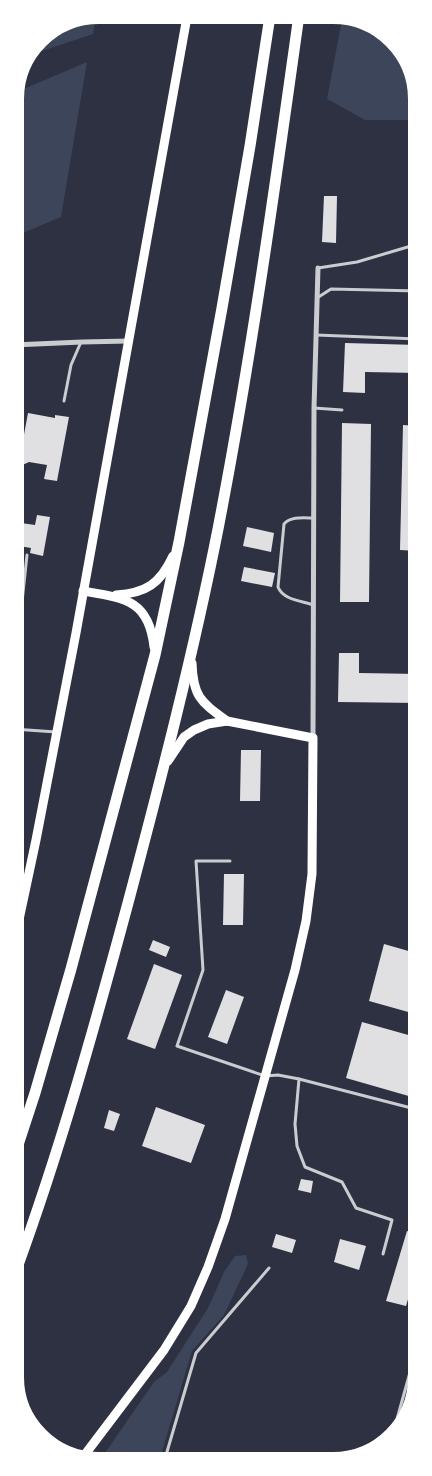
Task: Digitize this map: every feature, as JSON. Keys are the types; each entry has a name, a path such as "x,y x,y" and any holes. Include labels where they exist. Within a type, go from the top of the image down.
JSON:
{"highway":[{"path":"21,1136 71,969 155,655 179,542 249,156 269,21"},
{"path":"21,1255 72,1104 100,1007 164,767 191,653 217,532 236,428 299,21"}],"main road":[{"path":"21,910 57,732 186,21"},
{"path":"111,596 140,592 154,583 166,570 179,542"},
{"path":"83,591 111,596 128,602 146,615 150,624 155,655"},
{"path":"86,1453 164,1350 191,1306 208,1267 225,1219 295,970 306,922 312,874 312,738 227,720 210,709 195,690 192,679 191,653"},
{"path":"164,767 184,737 208,724 227,720"}],"street":[{"path":"312,738 314,408 318,268"},
{"path":"21,345 129,341"}],"lane":[{"path":"318,268 357,262 411,246"},
{"path":"317,298 331,288 411,291"},
{"path":"316,335 411,339"},
{"path":"64,401 71,365 82,342"},
{"path":"314,408 342,410"},
{"path":"314,518 292,518 284,524 278,587 280,592 288,598 314,605"},
{"path":"21,612 27,555"},
{"path":"21,730 57,732"},
{"path":"230,861 196,861 203,970 177,1046 265,1076 278,1075 299,1079 411,1108"},
{"path":"299,1079 295,1124 297,1146 305,1167 342,1182 356,1208 392,1220 383,1254"},
{"path":"166,1455 196,1353 269,1268"},
{"path":"397,1421 411,1369"}],"shaded area":[{"path":"95,21 93,34 36,53 60,32 74,25"},
{"path":"341,22 348,23 363,27 372,32 395,52 407,74 411,99 411,120 365,120 327,99"},
{"path":"87,62 61,217 21,234 21,94 22,90"},
{"path":"246,1255 248,1264 224,1315 192,1351 161,1455 106,1455 105,1453 154,1382 167,1372 208,1308 224,1272 235,1256"}],"building":[{"path":"324,196 337,196 336,243 322,242"},
{"path":"345,343 411,345 411,373 365,372 365,393 343,392"},
{"path":"28,413 55,418 55,415 69,417 57,481 44,479 47,465 29,462 21,466 21,451"},
{"path":"342,423 371,424 369,602 340,602"},
{"path":"403,425 411,426 411,551 400,550"},
{"path":"37,515 50,517 43,556 30,553 31,548 21,546 21,523 35,525"},
{"path":"247,527 274,533 271,552 243,546"},
{"path":"244,567 275,573 272,587 241,581"},
{"path":"339,653 359,653 359,673 411,674 411,703 338,702"},
{"path":"241,750 261,750 260,801 240,801"},
{"path":"224,874 244,874 243,925 223,925"},
{"path":"153,940 170,947 166,957 149,950"},
{"path":"384,944 411,952 411,1013 369,1001"},
{"path":"154,964 182,975 155,1049 127,1039"},
{"path":"226,990 244,997 227,1044 208,1037"},
{"path":"362,1022 411,1036 411,1097 346,1078"},
{"path":"156,1107 205,1125 191,1163 142,1146"},
{"path":"109,1110 120,1114 114,1131 104,1128"},
{"path":"301,1179 313,1181 311,1193 298,1190"},
{"path":"407,1231 411,1232 411,1289 406,1306 386,1301"},
{"path":"276,1234 296,1240 292,1253 272,1247"},
{"path":"340,1239 366,1246 359,1270 334,1262"}]}
